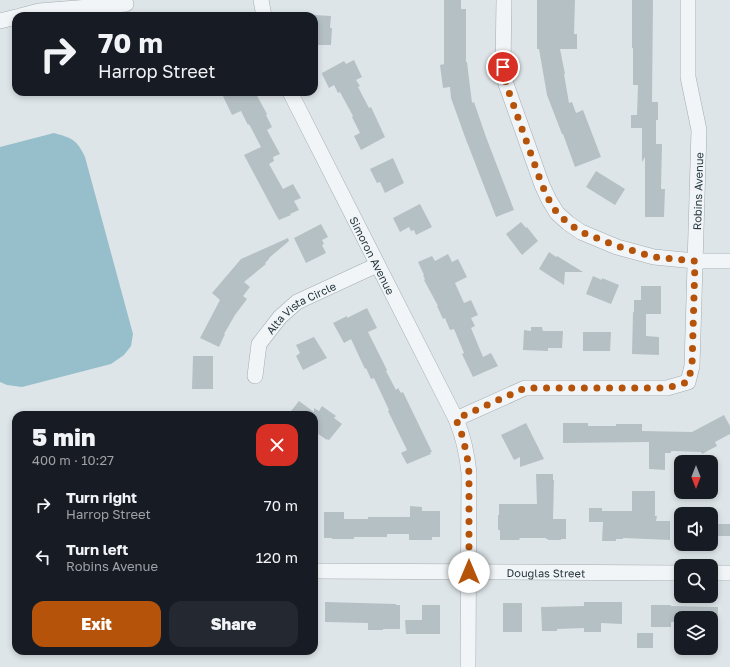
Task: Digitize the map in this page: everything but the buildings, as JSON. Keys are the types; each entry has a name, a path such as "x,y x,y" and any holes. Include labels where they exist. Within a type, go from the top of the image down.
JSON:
{"street":[{"path":"261,0 263,12"},
{"path":"504,0 503,67 506,84 542,185 557,213 581,232 617,246 654,257 695,261 730,261"},
{"name":"Robins Avenue","path":"456,419 525,388 667,388 688,382 692,366 699,130 688,77 688,0"},
{"path":"35,12 126,4"},
{"path":"0,21 12,18"},
{"name":"Simoron Avenue","path":"292,96 456,419 462,435 467,455 468,467 468,667"},
{"name":"Alta Vista Circle","path":"255,376 259,344 280,317 297,302 377,265"},
{"name":"Douglas Street","path":"318,571 674,572"},
{"path":"718,573 730,573"}],"water":[{"path":"54,133 73,140 85,157 133,334 131,346 124,355 111,364 22,387 7,385 0,382 0,147"}],"route":[{"path":"469,572 469,473 467,455 456,419 525,388 667,388 688,382 692,366 695,261 654,257 617,246 581,232 557,213 542,185 506,84 503,67"}]}
